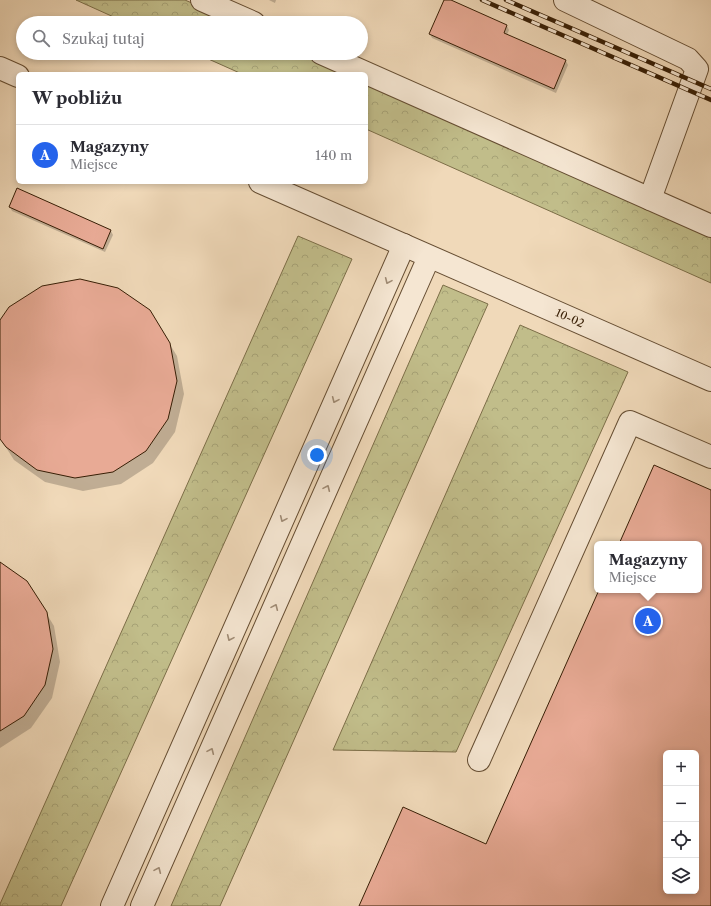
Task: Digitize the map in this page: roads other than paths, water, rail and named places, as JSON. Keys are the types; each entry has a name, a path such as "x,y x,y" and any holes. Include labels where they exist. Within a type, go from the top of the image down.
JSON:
{"lane":[{"path":"202,0 238,16"},
{"path":"565,0 688,59 697,69 650,199"},
{"path":"337,60 364,72"},
{"path":"0,68 16,75"},
{"path":"368,74 711,226"},
{"name":"10-02","path":"265,184 711,380"},
{"path":"112,906 404,245"},
{"path":"142,906 430,256"},
{"path":"479,760 630,422 711,457"}],"railway":[{"path":"482,0 711,100"},
{"path":"506,0 711,89"}],"place":[{"name":"Magazyny","path":"648,621"}]}
